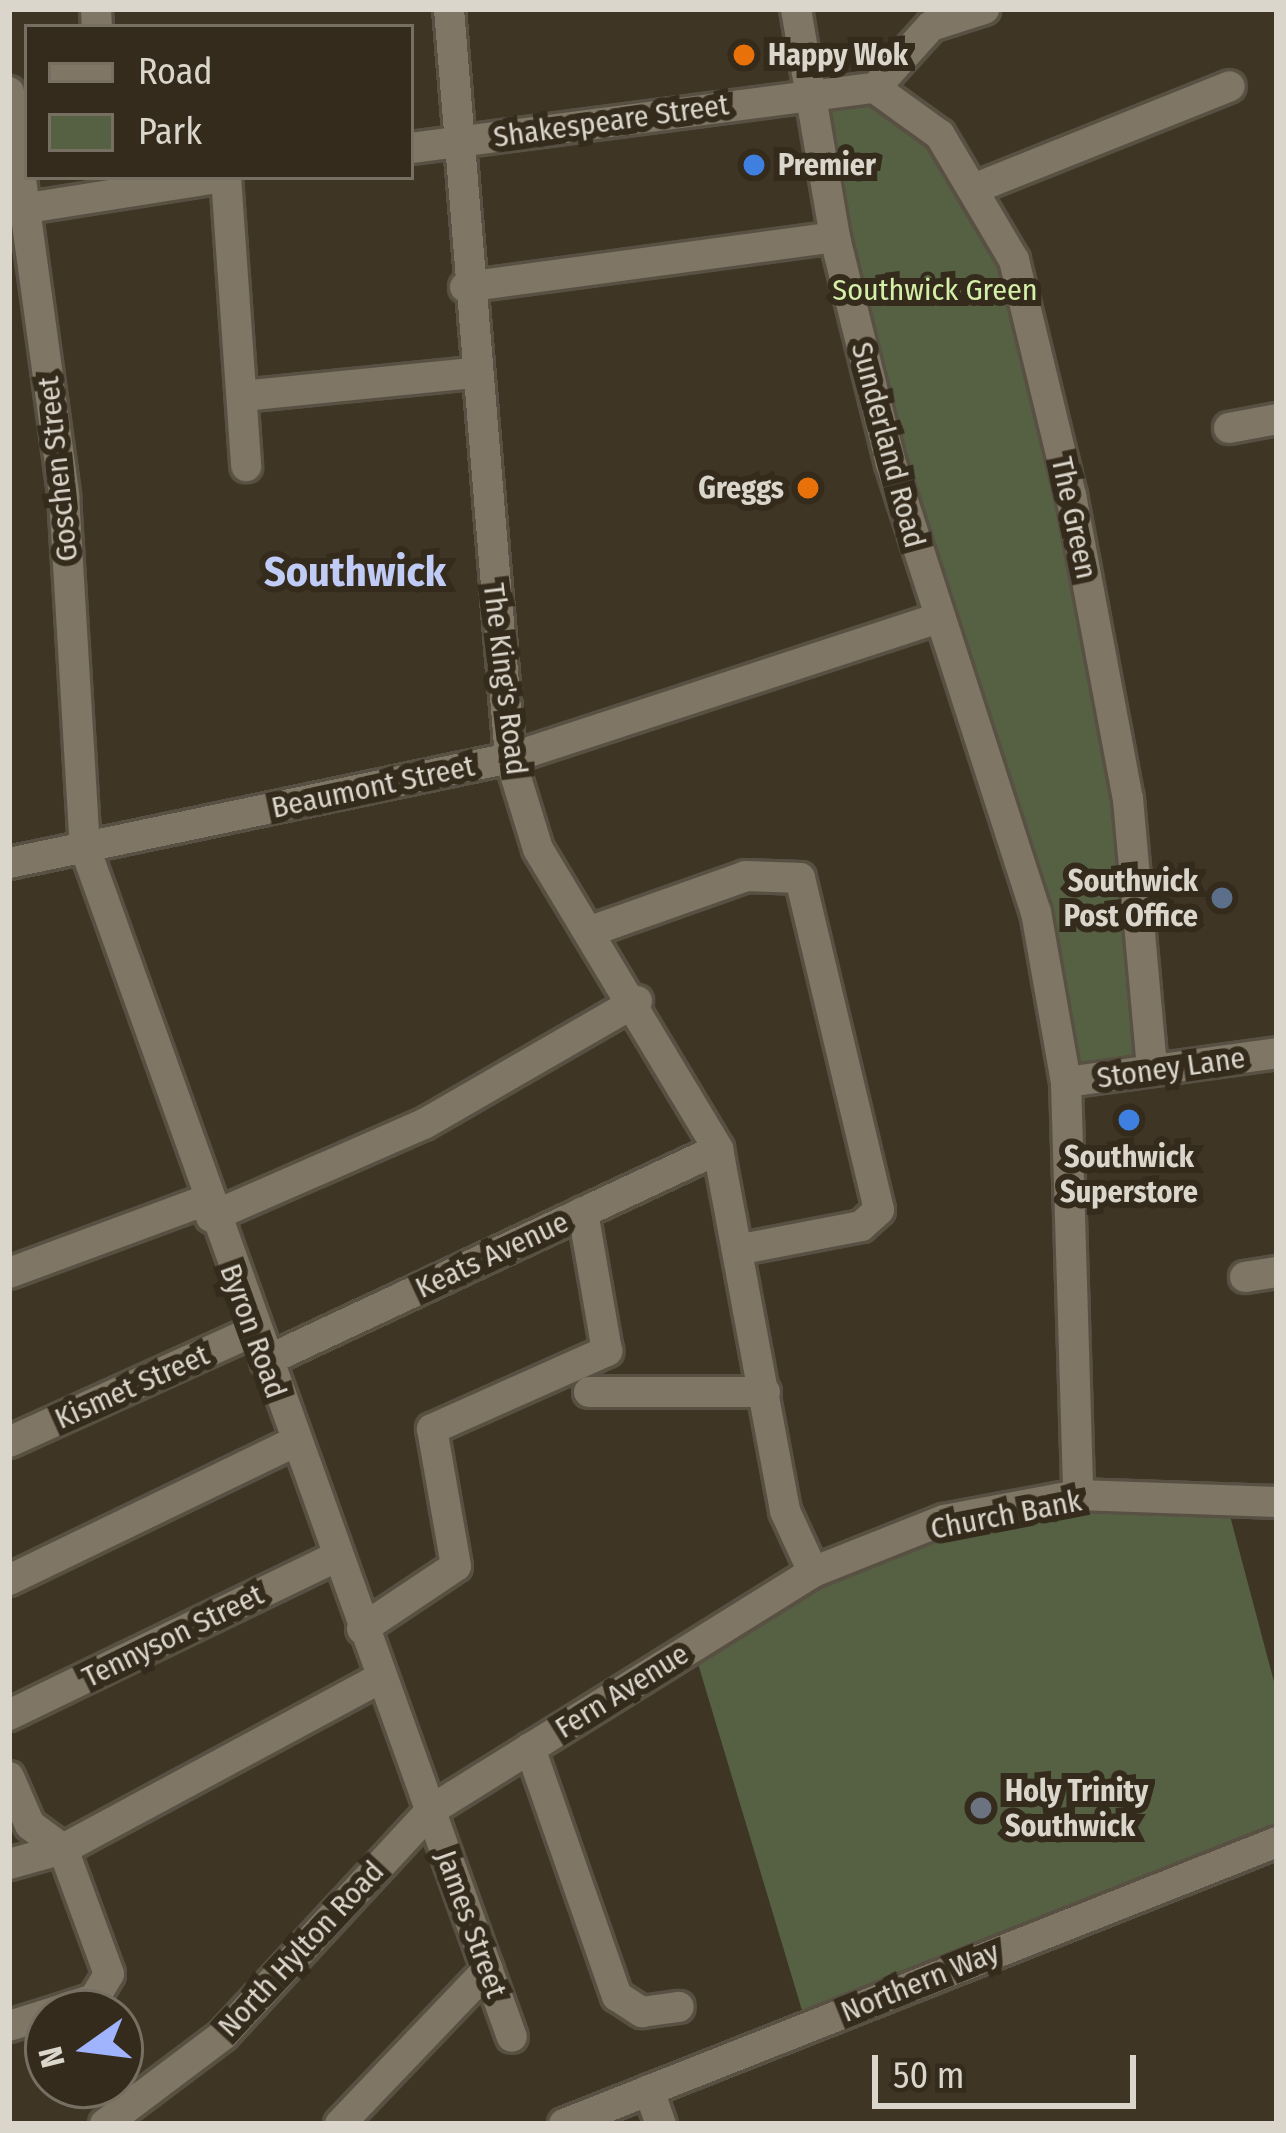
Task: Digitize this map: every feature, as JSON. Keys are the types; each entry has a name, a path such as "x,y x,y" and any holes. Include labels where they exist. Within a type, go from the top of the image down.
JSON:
{"street":[{"name":"The King's Road","path":"449,9 472,373 510,758 538,849 637,1000 718,1149 742,1249 785,1511 813,1572"},
{"name":"Sunderland Road","path":"796,9 835,237 935,619 1036,912 1066,1082"},
{"path":"811,99 875,88 932,26 966,12"},
{"path":"978,187 1230,86"},
{"name":"The Green","path":"875,88 940,135 978,187 1014,260 1071,495 1128,800 1152,1068"},
{"name":"Goschen Street","path":"9,92 18,209 64,496 85,848"},
{"name":"Shakespeare Street","path":"414,148 811,99"},
{"path":"18,209 123,185 187,180"},
{"path":"225,180 245,466"},
{"path":"465,287 835,237"},
{"path":"242,396 472,373"},
{"path":"1229,428 1277,419"},
{"name":"Beaumont Street","path":"9,863 510,758 935,619"},
{"name":"Byron Road","path":"85,848 208,1209 431,1810"},
{"path":"591,931 746,876 800,878 879,1210 861,1226 742,1249"},
{"path":"9,1273 208,1209 424,1124 637,1000"},
{"name":"Stoney Lane","path":"1066,1082 1277,1054"},
{"path":"1066,1082 1078,1496"},
{"name":"Keats Avenue","path":"260,1346 584,1212 718,1149"},
{"path":"362,1629 456,1566 432,1429 607,1351 584,1212"},
{"path":"1245,1276 1277,1272"},
{"name":"Kismet Street","path":"9,1442 260,1346"},
{"path":"589,1392 765,1392"},
{"path":"9,1580 294,1442"},
{"name":"Church Bank","path":"813,1572 944,1520 1078,1496 1277,1502"},
{"name":"Tennyson Street","path":"9,1715 336,1557"},
{"name":"Fern Avenue","path":"431,1810 813,1572"},
{"path":"9,1864 63,1849 380,1678"},
{"path":"530,1748 617,1996 642,2012 679,2007"},
{"path":"9,1778 29,1825 63,1849 109,1974 100,1989"},
{"name":"James Street","path":"431,1810 512,2037"},
{"name":"North Hylton Road","path":"105,2124 223,2035 431,1810"},
{"name":"Northern Way","path":"564,2124 1277,1842"},
{"path":"340,2124 488,1969"},
{"path":"649,2090 661,2124"}],"green space":[{"name":"Southwick Green","path":"875,88 978,187 1071,495 1152,1068 1066,1082 1036,912 935,619 810,95"},
{"name":"Holy Trinity Southwick","path":"1078,1495 1225,1497 1277,1693 1277,1842 807,2027 693,1647 813,1572"}],"place":[{"name":"Happy Wok","path":"744,55"},
{"name":"Premier","path":"754,165"},
{"name":"Greggs","path":"808,488"},
{"name":"Southwick Post Office","path":"1222,898"},
{"name":"Southwick Superstore","path":"1129,1120"},
{"name":"Holy Trinity Southwick","path":"981,1808"}],"district":[{"name":"Southwick","path":"355,572"}]}
